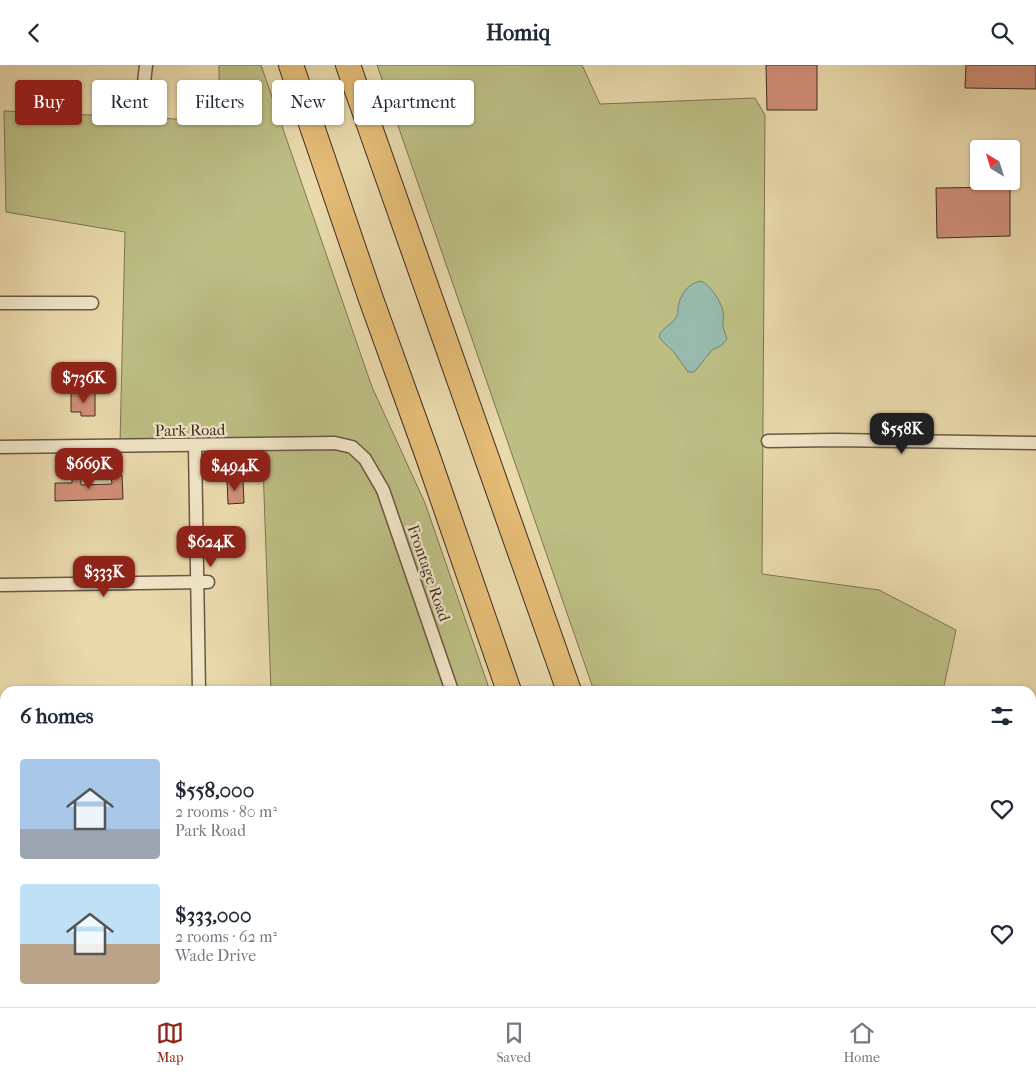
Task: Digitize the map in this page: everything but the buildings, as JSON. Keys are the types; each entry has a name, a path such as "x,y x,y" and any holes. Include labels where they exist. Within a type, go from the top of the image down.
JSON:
{"highway":[{"path":"291,65 506,686"},
{"path":"348,65 567,686"}],"street":[{"path":"144,80 146,65"},
{"path":"0,303 92,303"},
{"path":"768,441 1036,443"},
{"name":"Park Road","path":"0,447 336,443 352,447 371,467"},
{"path":"195,446 203,582 199,686"},
{"name":"Frontage Road","path":"371,467 383,490 450,686"},
{"path":"0,585 203,582"}],"green space":[{"path":"219,65 261,65 272,97 272,125 282,125 372,387 425,503 488,686 271,686 262,438 120,443 125,232 6,212 4,111 15,112 15,125 82,125 82,115 92,115 92,125 167,125 167,119 177,119 177,125 262,125 262,80 219,80"},
{"path":"377,65 582,65 600,104 755,98 765,115 762,574 879,590 956,630 944,686 592,686 398,125 474,125 474,80 382,80"}],"shaded area":[{"path":"701,281 712,290 720,302 723,313 723,327 727,339 722,345 712,350 696,370 688,372 673,351 659,337 662,331 676,318 679,303 685,290 692,284"}]}
